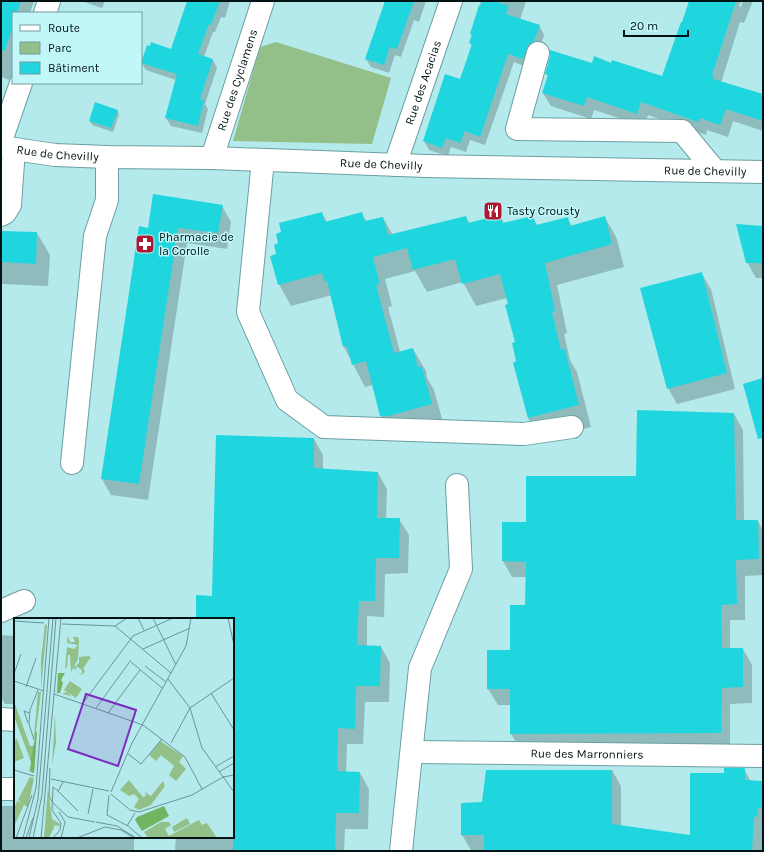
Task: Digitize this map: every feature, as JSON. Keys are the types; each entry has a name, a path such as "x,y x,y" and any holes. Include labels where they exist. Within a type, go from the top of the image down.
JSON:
{"street":[{"path":"45,12 49,1"},
{"name":"Rue des Cyclamens","path":"212,158 263,1"},
{"name":"Rue des Acacias","path":"395,165 450,1"},
{"path":"538,53 517,129 682,131 715,171"},
{"path":"1,215 5,213 10,205 5,145 21,84"},
{"name":"Rue de Chevilly","path":"5,145 55,155 107,158 212,158 395,165 763,172"},
{"path":"72,463 95,236 107,200 107,158"},
{"path":"262,160 248,312 288,400 324,426 524,434 572,427"},
{"path":"402,851 420,668 460,569 457,485"},
{"path":"1,611 24,601"},
{"path":"1,622 14,622"},
{"path":"1,720 14,720"},
{"name":"Rue des Marronniers","path":"412,752 763,756"},
{"path":"1,789 14,789"}],"green space":[{"path":"276,42 391,78 372,144 233,141 260,47"}],"building":[{"path":"1,1 21,1 17,12 12,12 12,28 5,51 1,50"},
{"path":"187,1 220,1 211,25 209,24 198,54 213,59 200,99 204,100 198,126 165,118 177,74 142,63 147,45 150,46 151,42 171,49"},
{"path":"385,1 414,1 397,49 390,47 384,65 365,59"},
{"path":"482,1 494,1 509,6 506,14 540,25 534,41 529,44 523,59 508,54 480,137 465,131 460,143 446,138 442,148 423,141 445,74 460,79 472,44 469,43 472,35 470,34 479,5 480,6"},
{"path":"689,1 736,1 712,76 714,77 713,79 763,94 763,121 726,109 720,125 700,118 698,122 641,102 637,114 587,97 584,106 542,93 548,75 545,74 550,56 550,50 592,63 594,56 611,63 612,60 662,76"},
{"path":"95,102 118,110 111,128 89,121"},
{"path":"153,194 223,205 218,233 178,228 139,484 101,479 139,226 148,228"},
{"path":"322,212 325,222 362,212 365,221 383,217 388,235 466,216 468,223 500,215 503,223 533,216 536,225 568,217 570,226 605,216 612,244 545,263 555,311 552,312 561,350 565,349 579,405 528,418 513,363 516,361 512,343 515,342 505,305 508,304 500,274 462,284 455,259 413,270 407,248 373,257 380,284 376,285 394,353 413,348 418,367 422,367 432,404 388,416 380,416 366,361 352,365 347,346 343,347 327,281 325,282 322,273 278,285 270,256 276,254 274,245 278,243 276,234 281,232 279,223"},
{"path":"736,224 763,226 763,263 746,263"},
{"path":"1,231 37,232 36,264 1,262"},
{"path":"702,272 727,373 667,389 640,288"},
{"path":"763,378 763,438 758,439 743,384"},
{"path":"637,410 734,413 736,520 758,520 759,559 736,560 737,604 721,605 722,648 743,648 743,687 722,688 721,733 510,734 510,689 487,689 487,650 510,650 510,605 525,605 526,562 502,561 502,522 526,522 526,476 636,476"},
{"path":"216,435 314,438 314,468 378,472 377,518 400,518 399,558 376,558 375,601 359,601 357,645 381,646 380,686 356,686 355,729 338,728 337,771 360,772 359,813 336,813 335,851 233,851 234,618 196,618 196,595 212,596"},
{"path":"724,768 745,768 745,780 763,781 763,807 758,808 757,817 754,817 752,851 484,851 484,835 461,835 461,803 482,802 486,770 612,770 612,824 690,835 690,773 724,773"}],"place":[{"name":"Tasty Crousty","path":"493,211"},
{"name":"Pharmacie de la Corolle","path":"145,244"}]}
